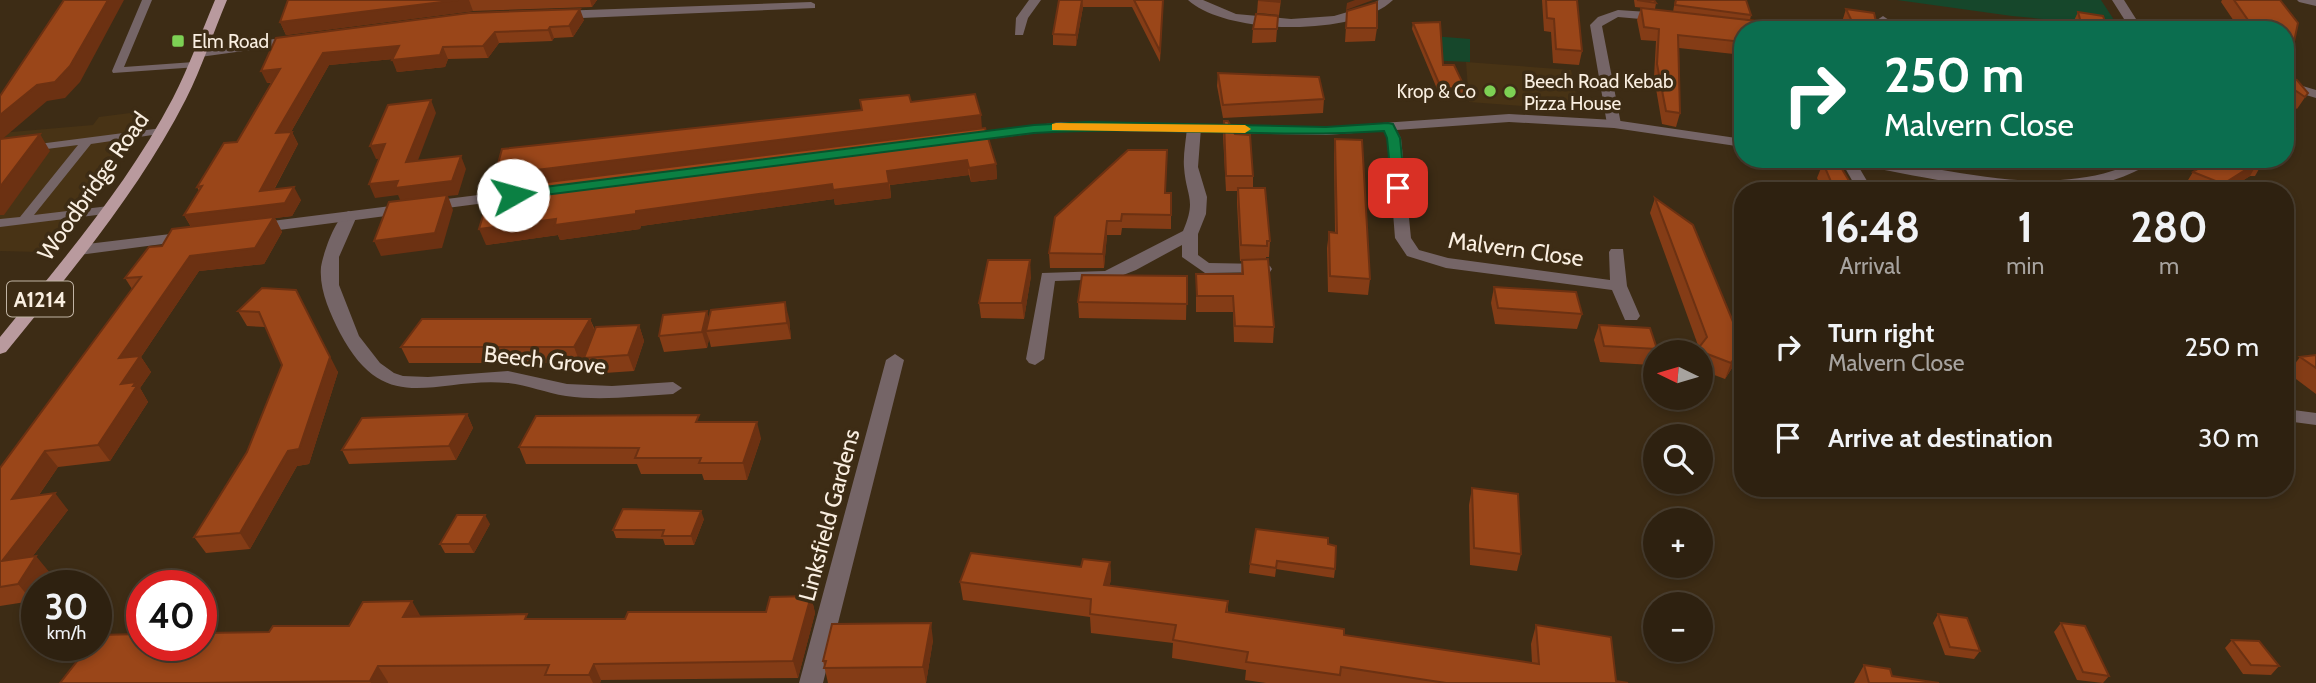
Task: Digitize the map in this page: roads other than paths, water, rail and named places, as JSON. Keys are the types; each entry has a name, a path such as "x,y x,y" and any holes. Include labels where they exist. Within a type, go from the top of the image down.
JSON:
{"main road":[{"name":"Woodbridge Road","path":"0,348 109,210 162,131 197,59 221,0"}],"street":[{"path":"1019,33 1022,18 1035,0"},
{"path":"1194,0 1222,13 1241,18 1303,21 1352,16 1371,10 1387,0"},
{"path":"2118,0 2132,21"},
{"path":"2303,0 2316,2"},
{"path":"541,15 811,6"},
{"path":"1614,124 1596,25 1601,18 1614,14 1671,18"},
{"path":"197,59 309,38"},
{"path":"2294,87 2316,94"},
{"path":"952,139 1062,127 1326,131 1509,118 1614,124 1734,142"},
{"name":"Malvern Close","path":"1388,127 1394,138 1403,238 1413,253 1446,263 1619,286"},
{"path":"1194,128 1191,167 1199,197 1198,214 1190,234 1190,257 1205,268 1266,269"},
{"path":"1904,168 2000,182"},
{"path":"2080,182 2135,168"},
{"path":"238,230 527,193"},
{"name":"Beech Grove","path":"349,216 339,236 329,270 334,306 361,354 399,382 503,377 575,391 673,388"},
{"path":"1035,359 1048,276 1107,276 1130,267 1190,234"},
{"path":"79,250 196,236"},
{"name":"Malvern Close","path":"1617,252 1619,286 1630,316"},
{"name":"Linksfield Gardens","path":"811,683 895,360"},
{"path":"2294,416 2316,419"}],"lane":[{"path":"147,0 117,71 197,59"},
{"path":"0,152 162,131"},
{"path":"24,220 87,141"},
{"path":"0,223 109,210"}],"place":[{"name":"Elm Road","path":"178,41"},
{"name":"Krop & Co","path":"1490,91"},
{"name":"Beech Road Kebab Pizza House","path":"1510,92"}]}
